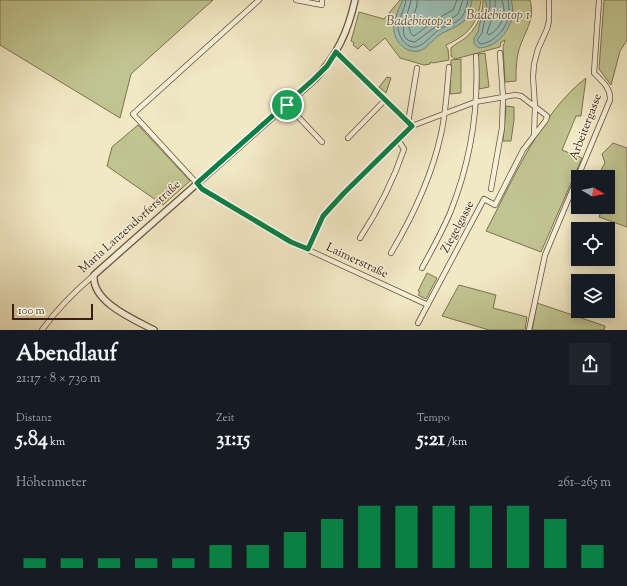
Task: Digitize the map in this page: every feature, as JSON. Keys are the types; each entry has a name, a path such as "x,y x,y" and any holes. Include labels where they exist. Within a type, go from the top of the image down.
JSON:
{"street":[{"name":"Laimerstraße","path":"259,0 133,114 202,189 291,242 428,305"},
{"path":"296,0 322,5 322,0"},
{"name":"Maria Lanzendorferstraße","path":"42,330 66,300 287,105 327,66 345,35 355,0"},
{"path":"534,135 534,64 549,21 549,0"},
{"name":"Arbeitergasse","path":"529,330 545,255 610,100 609,88 594,73 599,0"},
{"path":"336,52 410,124"},
{"path":"491,189 500,141 503,96 500,53"},
{"path":"422,268 450,214 471,146 475,102 476,56"},
{"path":"391,253 412,215 423,190 442,134 449,67"},
{"path":"308,249 323,216 344,193 398,140 410,124 418,68"},
{"path":"410,124 475,102 503,96 521,96 535,107"},
{"path":"348,138 385,100"},
{"path":"287,105 322,142"},
{"name":"Ziegelgasse","path":"418,323 484,199 494,205 524,150 546,120 547,116 535,107"},
{"path":"360,238 380,207 398,168 404,149 398,140"},
{"path":"94,275 94,285 106,302 120,312 154,330"}],"green space":[{"path":"0,0 213,0 131,74 120,118 0,45"},
{"path":"400,0 481,0 480,8 471,28 466,33 446,45 449,60 433,63 431,62 430,64 424,65 400,58 385,38 370,51 363,44 358,49 353,45 354,43 351,41 359,12 384,19"},
{"path":"483,0 530,0 532,12 531,18 518,53 516,81 505,82 503,47 505,40 501,42 500,47 455,59 451,56 451,48 464,39 478,22 482,11"},
{"path":"604,0 627,0 627,40 620,51 611,85 599,69"},
{"path":"485,53 489,87 479,89 478,54"},
{"path":"461,59 461,93 450,94 451,60"},
{"path":"387,77 391,78 386,93 379,87"},
{"path":"586,78 581,116 576,116 562,150 582,158 577,170 571,170 571,183 541,252 486,231 517,170 541,128 570,92"},
{"path":"506,106 514,107 511,141 503,141"},
{"path":"138,125 190,181 163,205 107,166 112,147"},
{"path":"613,143 627,148 627,227 599,217 600,214 615,214 615,170 601,170 605,163 602,154"},
{"path":"427,273 437,278 426,299 418,295 420,292 418,291"},
{"path":"459,285 496,295 493,308 527,317 525,330 489,330 442,316"},
{"path":"537,303 571,314 571,318 581,318 605,326 604,330 532,330"}],"water":[{"name":"Badebiotop 2","path":"403,0 472,0 469,13 465,20 459,25 438,36 424,48 419,51 414,51 404,48 395,36 394,26 396,16"},
{"name":"Badebiotop 1","path":"485,0 511,0 513,8 512,16 510,24 501,38 495,43 479,48 474,44 474,38 478,32 481,18 487,6"}],"route":[{"path":"336,52 412,126 344,193 323,216 308,249 291,242 202,189 197,183 287,105 327,66 336,52"}]}
